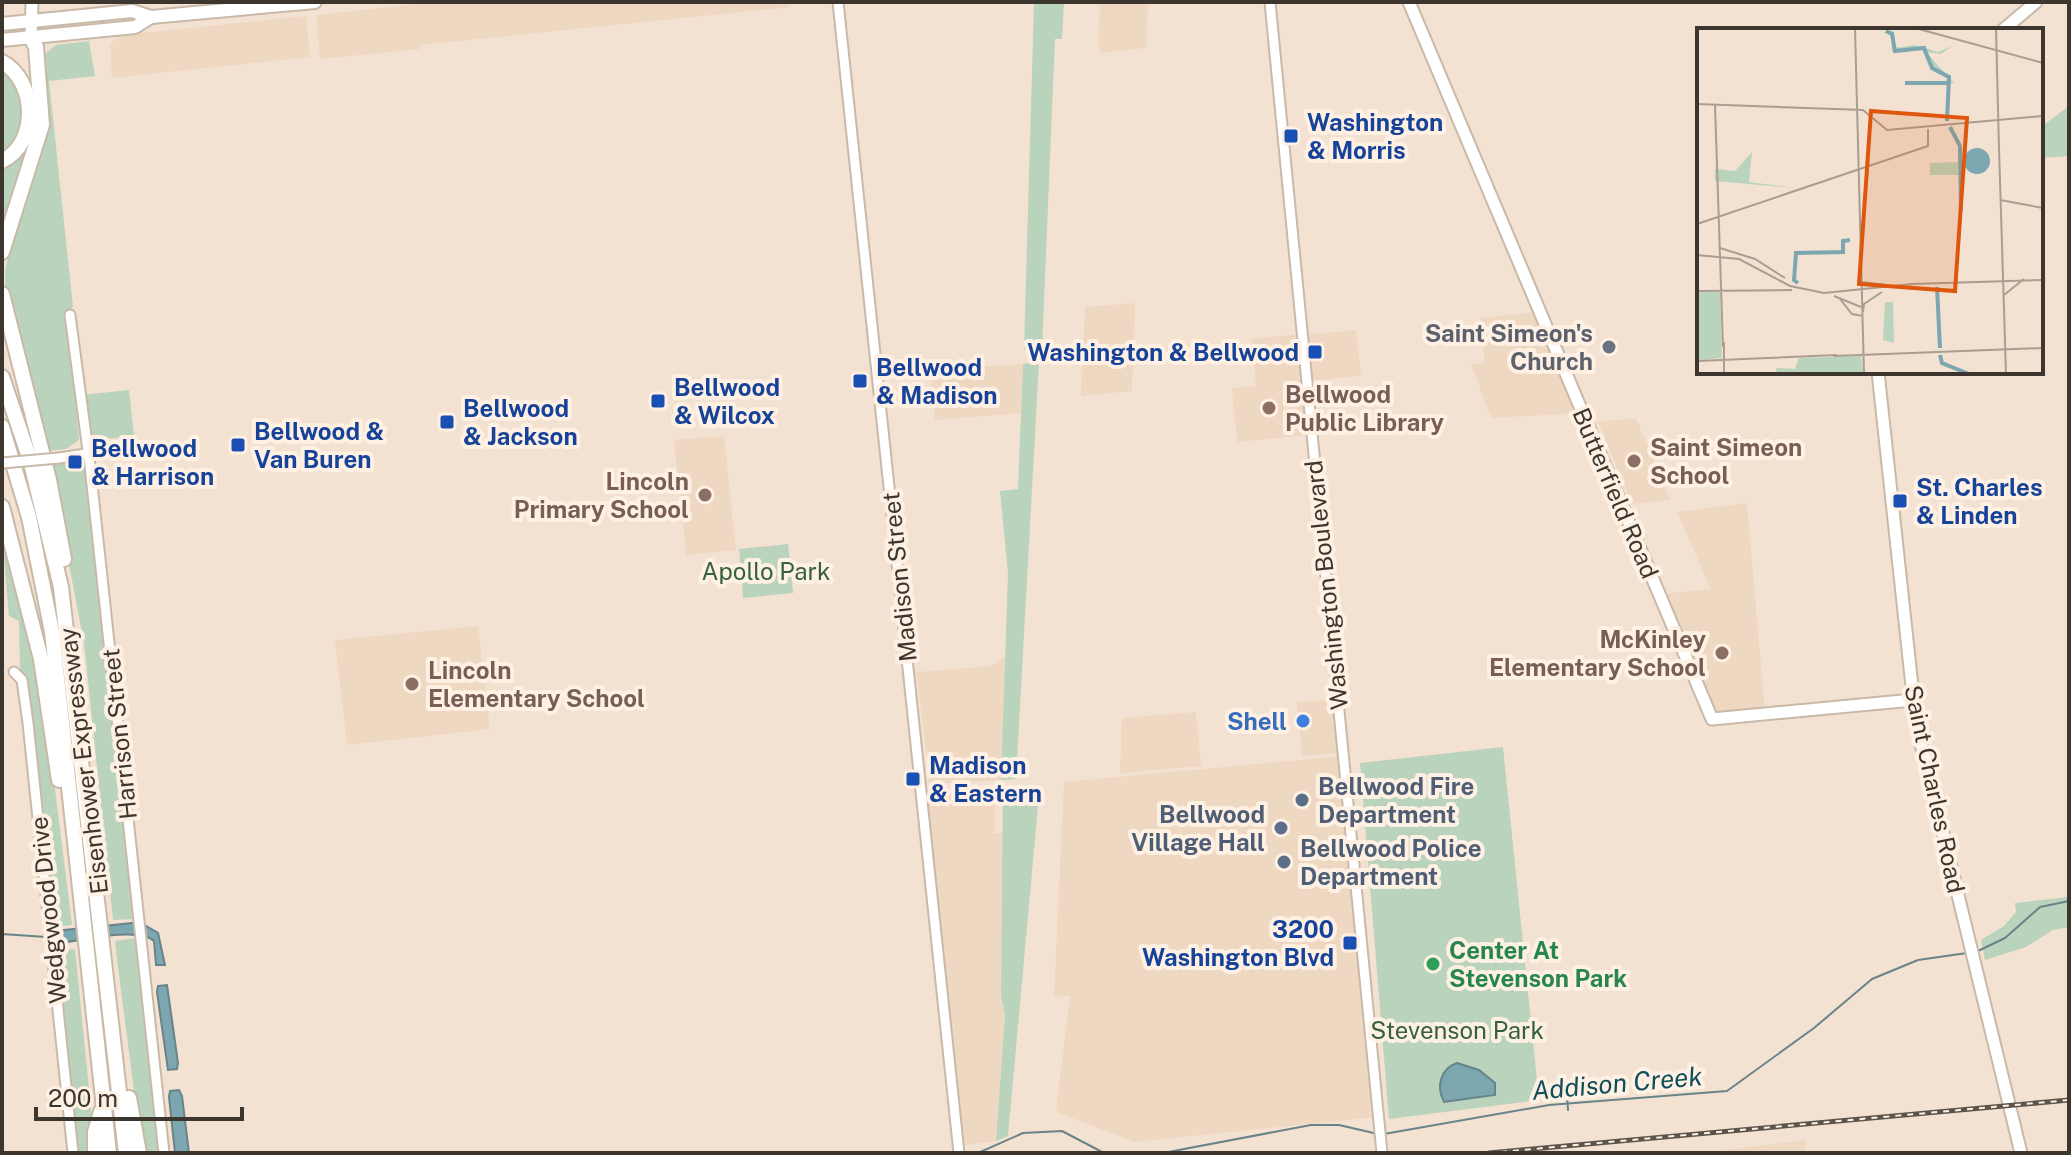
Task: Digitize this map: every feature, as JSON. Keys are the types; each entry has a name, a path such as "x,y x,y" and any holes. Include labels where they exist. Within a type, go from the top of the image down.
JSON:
{"highway":[{"path":"2,252 42,125 36,47 31,37"},
{"path":"2,62 18,75 24,87 29,115 22,140 2,161"},
{"path":"2,294 61,537 61,587"},
{"name":"Eisenhower Expressway","path":"2,377 31,463 61,587 126,1153"},
{"name":"Eisenhower Expressway","path":"2,427 29,517 52,632 109,1153"},
{"path":"2,507 41,659 69,856 79,877"},
{"path":"115,1053 127,1084 139,1153"},
{"path":"95,1153 95,1132 104,1104"}],"main road":[{"path":"31,37 32,2"},
{"path":"2,24 132,11 151,17 315,2"},
{"name":"Butterfield Road","path":"1409,2 1712,719 1913,700"},
{"path":"2005,28 2036,2"},
{"path":"2,40 135,27 151,17"},
{"name":"Saint Charles Road","path":"1878,374 1913,700 2021,1153"}],"street":[{"name":"Madison Street","path":"838,2 959,1153"},
{"name":"Washington Boulevard","path":"1267,2 1381,1142"},
{"name":"Harrison Street","path":"70,315 90,466 164,1153"},
{"path":"2,463 86,454"},
{"name":"Wedgwood Drive","path":"14,672 22,680 73,1153"}],"shaded area":[{"path":"436,2 789,2 790,7 420,45 420,49 320,59 316,15"},
{"path":"1100,2 1148,2 1146,48 1101,53 1098,43"},
{"path":"306,16 310,57 112,78 110,44 121,35"},
{"path":"1135,303 1132,391 1081,396 1085,307"},
{"path":"1539,312 1581,413 1491,418 1471,364 1485,363 1481,318"},
{"path":"1356,330 1361,376 1307,381 1302,335"},
{"path":"1300,334 1310,435 1237,442 1232,388 1256,386 1251,339"},
{"path":"1023,364 1021,413 935,420 930,370"},
{"name":"Saint Simeon School","path":"1636,418 1670,500 1632,504 1598,422"},
{"name":"Lincoln Primary School","path":"724,436 736,550 686,555 674,440"},
{"name":"McKinley Elementary School","path":"1747,503 1765,712 1712,717 1660,594 1711,589 1677,512"},
{"name":"Lincoln Elementary School","path":"478,626 490,729 347,745 335,640"},
{"path":"1006,657 1001,780 930,784 916,672 991,666"},
{"path":"1338,699 1343,752 1302,756 1297,702"},
{"path":"1196,712 1201,766 1120,773 1122,718"},
{"path":"1343,756 1377,1117 1135,1142 1056,1112 1070,996 1054,997 1064,782"},
{"path":"996,790 994,833 1004,833 1001,996 1005,1014 996,1141 960,1146 924,795"},
{"path":"1805,1140 1806,1153 1701,1153"}],"green space":[{"path":"1034,2 1064,2 1062,39 1055,39 1042,350 1026,351 1024,349"},
{"path":"89,41 95,76 49,81 73,307 67,314 79,440 66,449 47,451 6,295 5,272 14,226 49,131 45,54 56,45"},
{"path":"2,64 16,86 23,114 15,140 2,156"},
{"path":"2069,106 2069,156 2043,158 2043,126"},
{"path":"31,134 29,148 2,228 2,165"},
{"path":"1039,362 1016,779 1001,780 1008,573 1000,491 1018,489 1023,364"},
{"path":"129,390 134,436 87,441 82,395"},
{"path":"50,465 83,465 87,474 134,919 113,920 84,643"},
{"path":"3,544 31,638 49,741 72,925 55,927 52,919 27,682 20,669 19,621 9,616"},
{"name":"Apollo Park","path":"788,544 793,593 743,598 739,549"},
{"name":"Stevenson Park","path":"1503,747 1539,1100 1389,1119 1360,763"},
{"path":"1036,786 1038,806 1008,1136 996,1141 1005,1014 1001,996 1003,791"},
{"path":"2069,897 2069,927 2053,930 2026,947 1985,960 1981,940 2004,926 2016,912 2015,903"},
{"path":"136,938 160,1153 142,1153 117,959 115,941"},
{"path":"75,949 91,1109 92,1153 78,1153 57,959 57,951"}],"water":[{"path":"132,923 158,933 165,965 156,965 154,941 146,937 122,935 56,944 55,931"},
{"path":"167,985 178,1063 177,1069 168,1070 157,992 158,986"},
{"path":"1457,1063 1479,1070 1495,1083 1495,1095 1444,1102 1440,1090 1441,1079"},
{"path":"179,1090 189,1153 175,1153 169,1097 170,1091"}],"waterway":[{"name":"Addison Creek","path":"1978,951 2005,938 2040,907 2069,901"},
{"name":"Addison Creek","path":"2,934 46,937"},
{"name":"Addison Creek","path":"1384,1134 1549,1105 1727,1091 1814,1028 1872,979 1918,960 1967,953"},
{"name":"Addison Creek","path":"1567,1094 1568,1110"},
{"name":"Addison Creek","path":"1163,1153 1311,1125 1339,1125 1378,1134"},
{"name":"Addison Creek","path":"978,1153 1023,1133 1062,1131 1104,1153"}],"railway":[{"path":"1489,1153 2069,1100"}],"place":[{"name":"Washington & Morris","path":"1291,136"},
{"name":"Saint Simeon's Church","path":"1609,347"},
{"name":"Washington & Bellwood","path":"1315,352"},
{"name":"Bellwood & Madison","path":"860,381"},
{"name":"Bellwood & Wilcox","path":"658,401"},
{"name":"Bellwood Public Library","path":"1269,408"},
{"name":"Bellwood & Jackson","path":"447,422"},
{"name":"Bellwood & Van Buren","path":"238,445"},
{"name":"Saint Simeon School","path":"1634,461"},
{"name":"Bellwood & Harrison","path":"75,462"},
{"name":"Lincoln Primary School","path":"705,495"},
{"name":"St. Charles & Linden","path":"1900,501"},
{"name":"McKinley Elementary School","path":"1722,653"},
{"name":"Lincoln Elementary School","path":"412,684"},
{"name":"Shell","path":"1303,721"},
{"name":"Madison & Eastern","path":"913,779"},
{"name":"Bellwood Fire Department","path":"1302,800"},
{"name":"Bellwood Village Hall","path":"1281,828"},
{"name":"Bellwood Police Department","path":"1284,862"},
{"name":"3200 Washington Blvd","path":"1350,943"},
{"name":"Center At Stevenson Park","path":"1433,964"}]}
